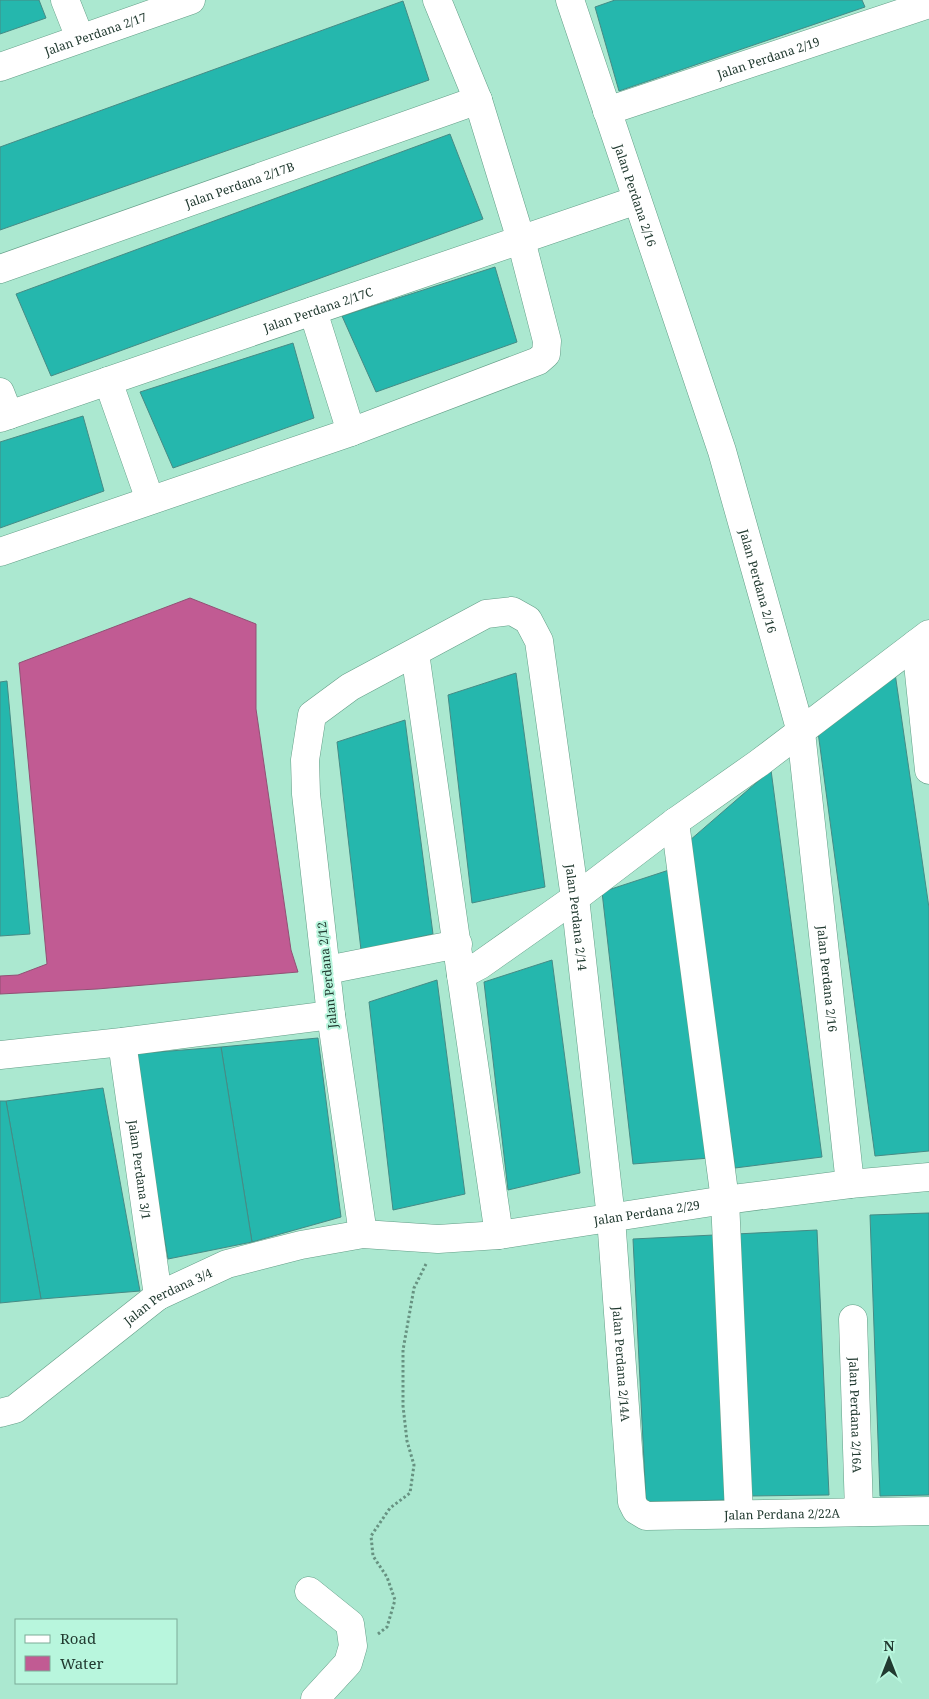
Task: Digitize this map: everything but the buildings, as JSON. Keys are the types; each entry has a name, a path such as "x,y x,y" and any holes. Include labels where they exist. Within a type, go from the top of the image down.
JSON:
{"street":[{"path":"66,0 80,38"},
{"name":"Jalan Perdana 2/17","path":"0,67 190,0"},
{"path":"0,552 351,432 538,361 546,354 547,341 521,240 478,100 437,0"},
{"name":"Jalan Perdana 2/16","path":"570,0 722,452 801,732 850,1184"},
{"name":"Jalan Perdana 2/19","path":"608,111 872,11 929,4"},
{"name":"Jalan Perdana 2/17B","path":"0,269 478,100"},
{"name":"Jalan Perdana 2/17C","path":"3,408 108,381 637,200"},
{"path":"313,311 351,432"},
{"path":"108,381 150,500"},
{"name":"Jalan Perdana 2/14","path":"415,653 486,614 512,611 528,620 539,641 575,898 611,1218"},
{"path":"462,975 480,965 575,898 675,822 801,732 922,639"},
{"path":"922,639 929,770"},
{"path":"415,653 499,1235"},
{"name":"Jalan Perdana 2/12","path":"363,1234 331,1015 306,794 305,760 312,715 350,687 415,653"},
{"path":"675,822 725,1200 739,1514"},
{"path":"327,970 458,944"},
{"path":"0,1055 122,1042 331,1015"},
{"name":"Jalan Perdana 3/1","path":"122,1042 158,1296"},
{"name":"Jalan Perdana 2/29","path":"363,1234 438,1239 499,1235 725,1200 850,1184 929,1178"},
{"name":"Jalan Perdana 2/14A","path":"611,1218 632,1502 636,1510"},
{"name":"Jalan Perdana 3/4","path":"0,1413 15,1409 158,1296 227,1264 301,1245 363,1234"},
{"name":"Jalan Perdana 2/16A","path":"853,1319 858,1512"},
{"name":"Jalan Perdana 2/22A","path":"636,1510 646,1516 929,1511"},
{"path":"309,1591 350,1624 353,1646 348,1663 315,1699"}],"path":[{"path":"353,1646 367,1641 387,1627 395,1600 387,1577 373,1556 371,1536 390,1508 410,1493 414,1465 407,1441 403,1406 403,1350 414,1288 438,1239"}],"water":[{"path":"190,598 256,624 256,709 291,950 298,972 97,989 0,994 0,976 18,975 47,964 19,663"}]}
